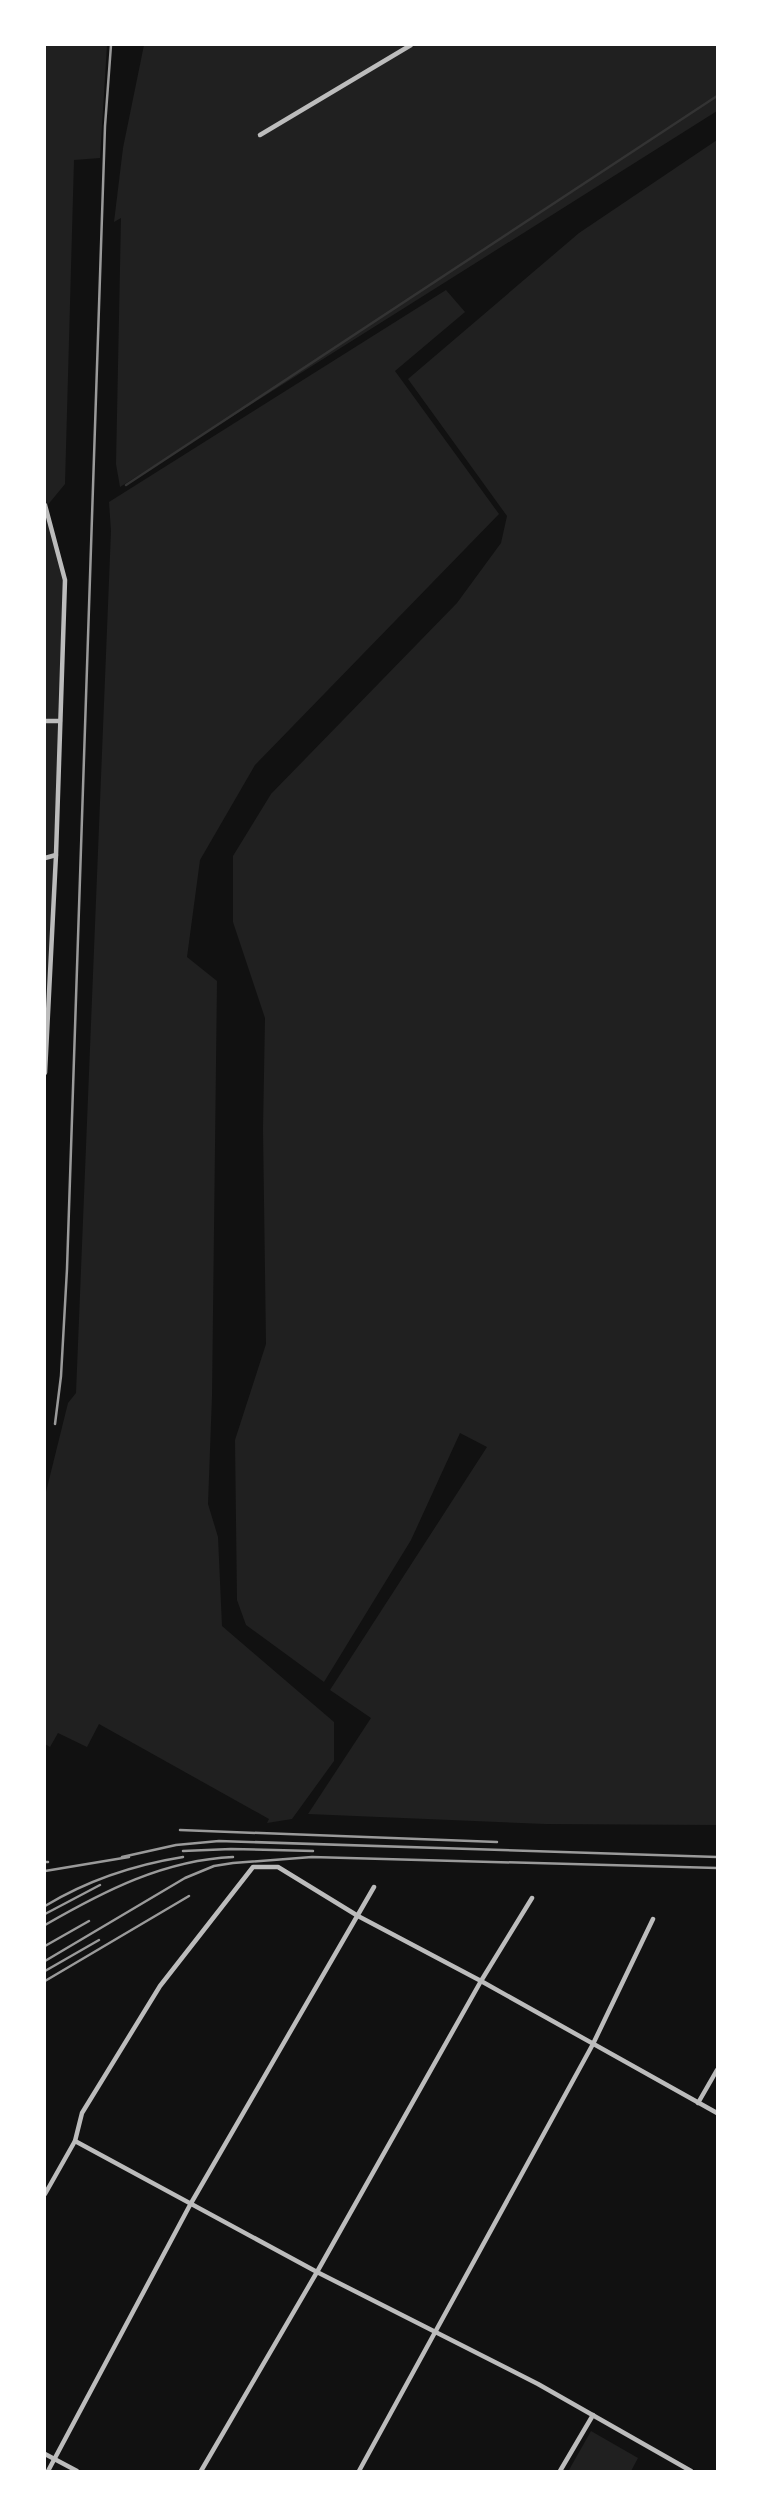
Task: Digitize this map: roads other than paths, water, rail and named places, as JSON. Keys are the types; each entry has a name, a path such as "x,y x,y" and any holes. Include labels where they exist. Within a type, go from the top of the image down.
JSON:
{"street":[{"path":"260,135 410,45"},
{"path":"45,505 65,580 56,856 47,1000 45,1073"},
{"path":"45,721 60,721"},
{"path":"45,858 56,856"},
{"path":"45,2194 75,2141 82,2113 160,1986 253,1867 278,1867 358,1916 481,1981 717,2113"},
{"path":"48,2471 190,2204 374,1887"},
{"path":"201,2471 317,2272 481,1981 532,1898"},
{"path":"359,2471 437,2332 593,2044 653,1918"},
{"path":"698,2103 717,2070"},
{"path":"75,2141 317,2272 437,2332 593,2415 691,2471"},
{"path":"560,2471 593,2415"},
{"path":"45,2454 77,2471"}],"waterway":[{"path":"126,485 717,96"}],"railway":[{"path":"55,1424 61,1376 67,1269 105,126 111,45"},
{"path":"180,1830 497,1842"},
{"path":"122,1857 176,1845 219,1841 717,1857"},
{"path":"183,1851 231,1849 313,1851"},
{"path":"45,1871 129,1857"},
{"path":"45,1906 94,1881 146,1864 183,1857"},
{"path":"45,1925 90,1900 135,1879 183,1864 233,1857"},
{"path":"45,1961 185,1878 214,1866 233,1863 312,1857 717,1868"},
{"path":"45,1914 100,1885"},
{"path":"45,1981 189,1896"},
{"path":"45,1946 89,1921"},
{"path":"45,1971 99,1940"}]}
